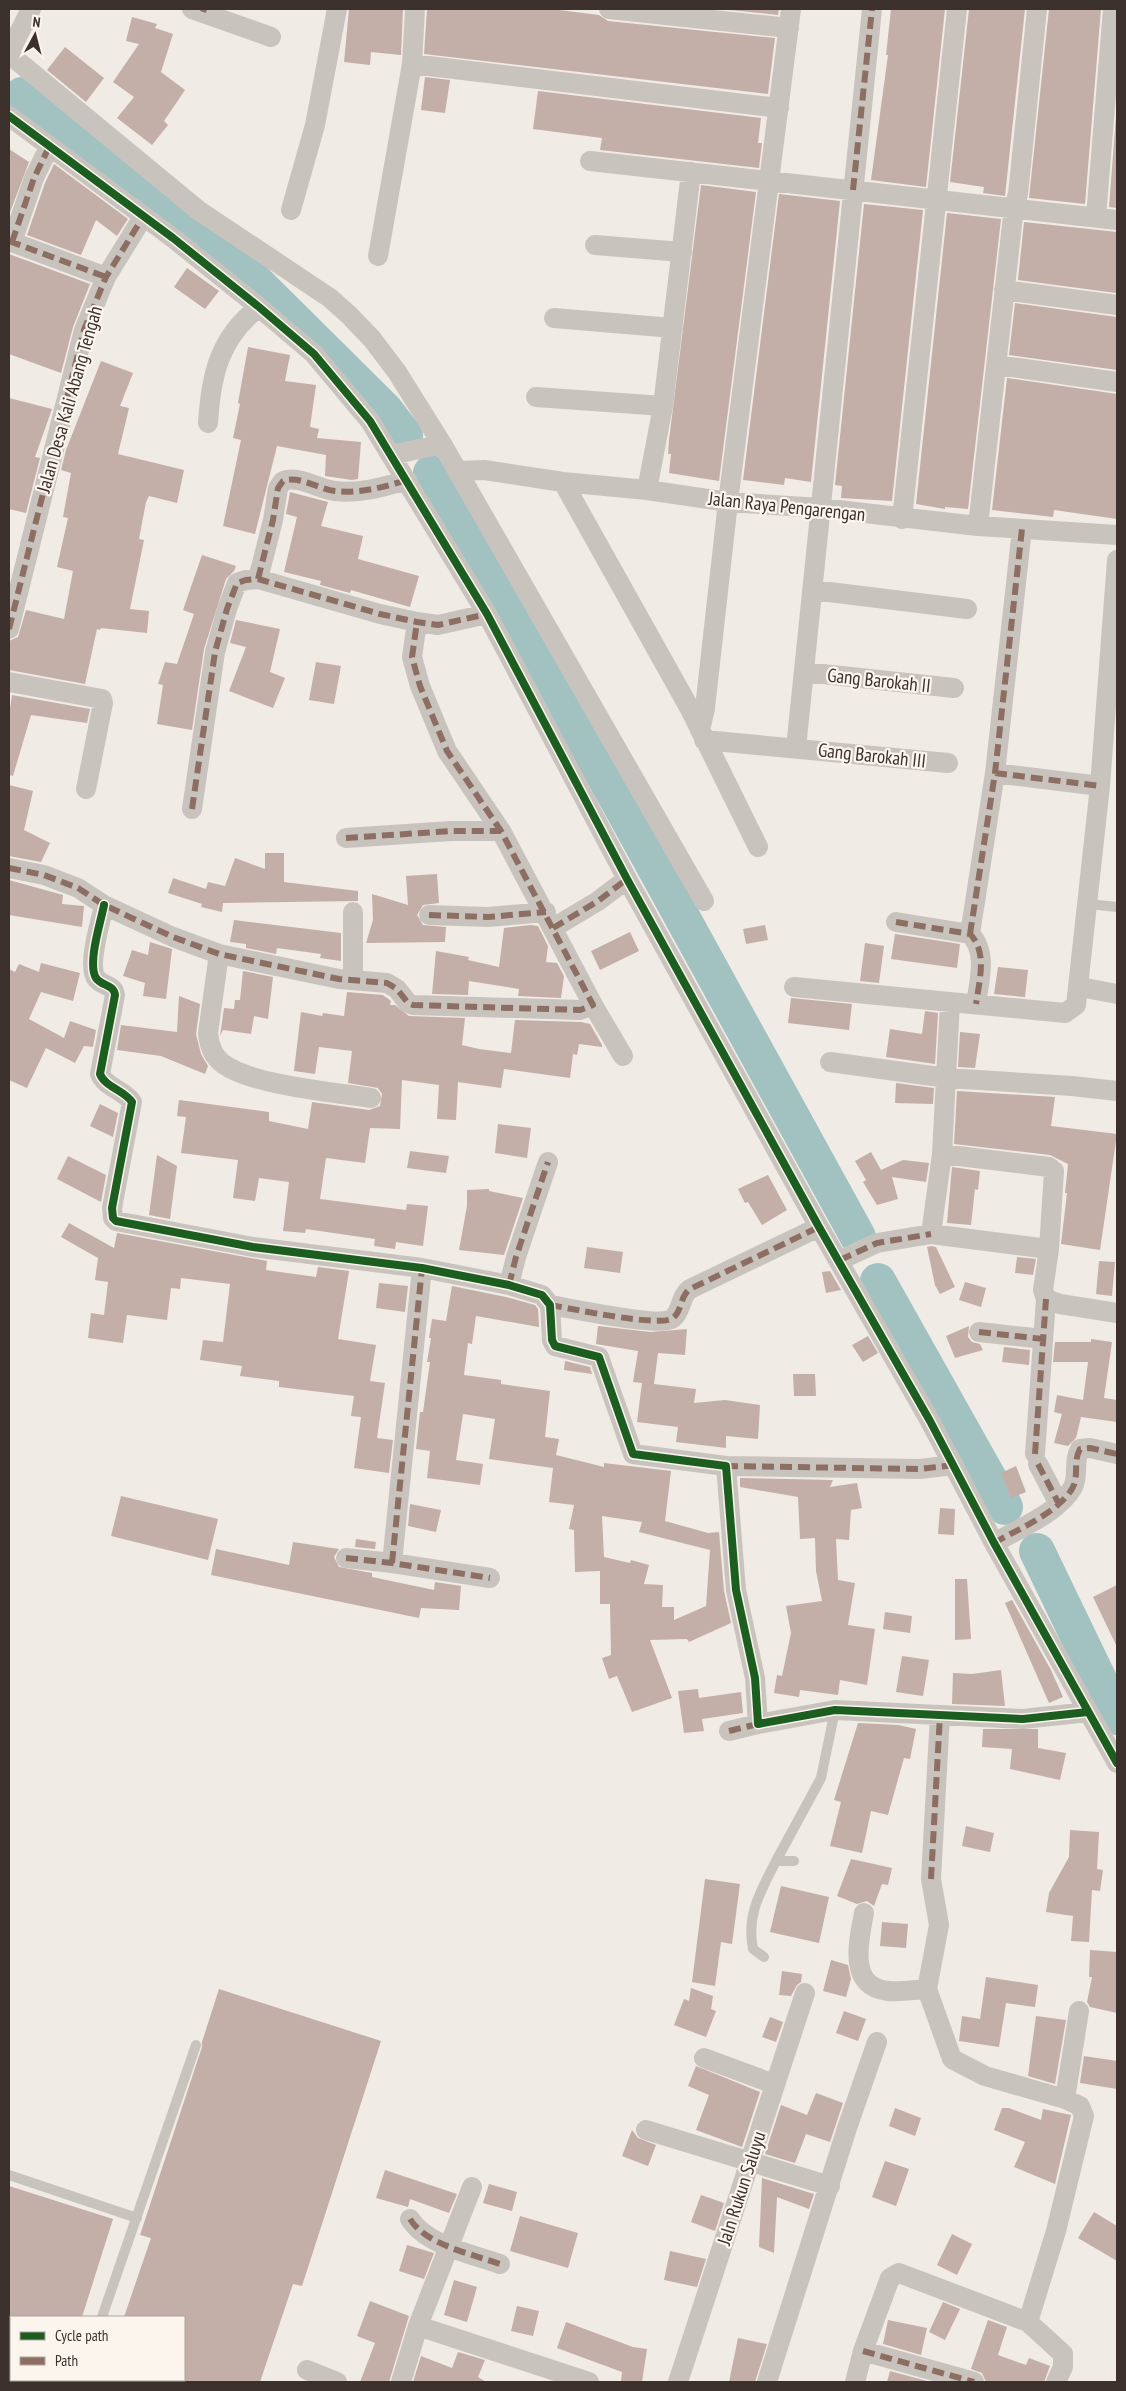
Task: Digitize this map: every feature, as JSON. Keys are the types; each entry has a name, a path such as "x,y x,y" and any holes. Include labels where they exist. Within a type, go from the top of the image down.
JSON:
{"street":[{"path":"31,9 9,53 198,210 330,298 372,339 387,359 416,449 407,480 487,614 627,879 819,1227 847,1256 954,1465 999,1540 1088,1712 1117,1763"},
{"path":"291,210 315,125 337,9"},
{"path":"378,256 412,64 415,9"},
{"path":"609,9 790,18 728,502 702,735"},
{"path":"796,748 872,9"},
{"path":"902,519 935,199 957,9"},
{"path":"978,526 1014,207 1018,194 1037,9"},
{"path":"1096,217 1114,9"},
{"path":"199,10 271,36"},
{"path":"412,64 779,108"},
{"path":"9,116 147,221 173,238 259,306 314,354 370,422 459,471 704,901"},
{"path":"49,147 34,178 10,242 106,277"},
{"path":"590,162 770,180 1117,220"},
{"path":"647,490 663,406 691,172"},
{"name":"Jalan Desa Kali Abang Tengah","path":"9,629 13,589 84,330 106,277 147,221"},
{"path":"595,245 682,252"},
{"path":"1004,290 1117,305"},
{"path":"208,423 213,380 223,349 237,325 259,306"},
{"path":"554,318 672,328"},
{"path":"997,366 1117,382"},
{"path":"536,397 663,406"},
{"name":"Jalan Raya Pengarengan","path":"459,471 484,470 563,482 647,490 728,502 821,508 902,519 1117,535"},
{"path":"258,579 273,520 278,488 283,481 299,481 334,491 351,492 382,487 407,480"},
{"path":"563,482 702,735 758,847"},
{"path":"970,934 995,773 1022,529"},
{"path":"794,987 1065,1013 1076,1005 1080,987 1100,786 1117,560"},
{"path":"192,809 215,652 237,584 246,580 258,579 380,614 438,625 487,614"},
{"path":"813,590 967,609"},
{"path":"417,622 412,657 424,694 447,751 501,831 550,920 593,1005 623,1056"},
{"name":"Gang Barokah II","path":"804,672 954,688"},
{"path":"9,682 102,698 103,703 86,789"},
{"name":"Gang Barokah III","path":"702,735 796,748 948,763"},
{"path":"995,773 1100,786"},
{"path":"346,838 451,830 501,831"},
{"path":"9,868 44,875 78,888 104,905 173,937 219,954 352,980 387,984 397,989 408,1002 413,1004 580,1010 593,1005"},
{"path":"430,915 550,920 598,901 627,879"},
{"path":"104,905 94,956 94,972 98,980 112,988 115,995 100,1074 103,1080 128,1096 132,1102 112,1208 113,1218 116,1221 253,1247 422,1268 509,1286 542,1295 550,1305 552,1340 555,1346 598,1357 633,1454 726,1466 920,1469 954,1465"},
{"path":"352,980 353,912"},
{"path":"896,922 970,934 978,942 981,953 976,1004"},
{"path":"219,954 208,1033 209,1043 222,1063 253,1078 370,1098"},
{"path":"1080,987 1117,994"},
{"path":"931,1234 942,1154 950,1002"},
{"path":"830,1062 947,1078 1072,1086 1117,1091"},
{"path":"942,1154 1052,1168 1054,1177 1050,1249 1043,1290 1046,1299 1037,1459 1059,1504"},
{"path":"509,1286 518,1248 548,1162"},
{"path":"550,1305 644,1320 670,1319 675,1316 685,1292 819,1227"},
{"path":"847,1256 877,1244 931,1234 1050,1249"},
{"path":"392,1563 422,1268"},
{"path":"1046,1299 1060,1304 1117,1313"},
{"path":"979,1332 1043,1339"},
{"path":"999,1540 1059,1504 1074,1484 1076,1455 1080,1449 1090,1448 1117,1454"},
{"path":"726,1466 736,1590 755,1678 758,1724"},
{"path":"346,1558 490,1578"},
{"path":"729,1731 835,1710 1023,1719 1088,1712"},
{"path":"940,1715 931,1879 939,1926 927,1989 952,2059 985,2076 1065,2099 1080,2106 1084,2116 1056,2231 1028,2322"},
{"path":"864,1913 858,1945 858,1963 862,1975 870,1984 887,1991 927,1989"},
{"name":"Jaln Rukun Saluyu","path":"683,2381 774,2084 805,1993"},
{"path":"1065,2099 1078,2011"},
{"path":"767,2382 847,2128 878,2042"},
{"path":"704,2058 774,2084"},
{"path":"646,2130 830,2186"},
{"path":"400,2382 418,2326 472,2188"},
{"path":"410,2219 417,2230 436,2242 500,2264"},
{"path":"855,2382 863,2351 890,2278 896,2274 905,2274 1028,2322 1063,2354 1063,2367 1056,2382"},
{"path":"418,2326 589,2382"},
{"path":"863,2351 974,2382"},
{"path":"306,2370 337,2382"}],"lane":[{"path":"1088,904 1117,907"},
{"path":"764,1957 753,1949 750,1923 758,1897 776,1860 821,1778 835,1710"},
{"path":"776,1860 794,1861"},
{"path":"102,2316 196,2044"},
{"path":"9,2175 137,2218"}],"building":[{"path":"349,9 403,9 401,55 371,52 370,65 344,62"},
{"path":"427,9 551,9 599,15 608,21 775,38 768,94 424,54"},
{"path":"720,9 779,9 778,15"},
{"path":"891,9 945,9 926,187 871,180 888,55 886,55"},
{"path":"969,9 1025,9 1005,196 983,193 984,187 950,182"},
{"path":"1049,9 1101,9 1085,204 1029,198"},
{"path":"132,17 157,24 155,28 173,34 161,72 185,90 164,121 168,125 152,145 117,118 134,97 113,82 139,44 126,41"},
{"path":"65,47 104,78 86,102 47,70"},
{"path":"425,77 450,80 445,113 421,110"},
{"path":"538,91 761,118 758,143 762,143 759,168 600,150 602,138 533,129"},
{"path":"1117,103 1117,208 1109,207"},
{"path":"9,149 29,162 9,215"},
{"path":"54,164 128,219 117,236 96,220 81,255 27,235 45,183"},
{"path":"701,185 756,192 719,481 669,473 671,454 668,454 669,440"},
{"path":"779,194 840,201 811,482 785,478 784,485 743,480"},
{"path":"864,204 923,210 892,501 841,498 842,486 835,485"},
{"path":"947,213 1001,219 968,509 945,507 945,509 916,504"},
{"path":"1024,222 1117,232 1116,293 1018,280"},
{"path":"9,254 90,284 73,327 61,373 9,354"},
{"path":"187,268 219,291 205,309 174,287"},
{"path":"1015,303 1117,317 1117,370 1009,355"},
{"path":"248,347 290,355 285,381 316,385 310,427 319,429 317,438 361,442 358,479 352,480 325,476 326,455 277,446 255,534 223,526 241,440 233,438"},
{"path":"101,361 133,373 120,406 129,408 118,454 184,470 177,503 149,496 146,502 139,539 144,540 130,609 149,611 147,633 97,629 85,684 9,670 9,641 18,637 26,610 64,619 73,571 57,567 68,518 63,517 71,473 61,470 66,450"},
{"path":"1007,378 1117,394 1117,519 1054,510 1053,517 992,510"},
{"path":"9,398 52,409 35,457 40,458 26,513 9,509"},
{"path":"290,492 328,502 321,526 363,536 358,559 419,576 410,607 351,590 350,593 320,585 321,581 284,572 297,517 286,514"},
{"path":"202,555 236,566 226,579 204,649 192,730 157,724 163,685 158,684 165,662 177,664 194,614 183,610"},
{"path":"236,620 280,629 270,672 285,678 273,708 229,691 246,647 230,643"},
{"path":"316,662 341,666 334,704 309,700"},
{"path":"12,695 90,709 87,723 31,715 13,776 9,775 9,715"},
{"path":"9,785 33,791 24,830 50,843 41,862 9,856"},
{"path":"265,853 284,853 284,882 358,891 358,901 223,903 222,912 201,907 202,904 168,893 173,878 206,889 208,882 225,886 235,858 265,869"},
{"path":"437,874 439,903 423,905 417,915 423,925 446,927 445,942 366,943 373,920 372,894 408,905 406,876"},
{"path":"9,880 63,895 62,904 84,906 82,927 9,915"},
{"path":"234,920 341,933 341,961 320,958 321,954 277,948 276,954 246,948 246,944 230,942"},
{"path":"765,925 768,940 746,944 743,929"},
{"path":"538,926 548,946 546,962 557,963 564,976 561,998 518,996 519,989 469,981 468,995 432,994 436,951 469,957 468,960 499,967 504,928"},
{"path":"630,932 639,951 600,970 591,951"},
{"path":"895,934 960,944 957,968 891,959"},
{"path":"150,942 172,949 166,999 143,996 145,983 123,976 132,950 148,955"},
{"path":"865,943 884,946 879,983 860,981"},
{"path":"41,963 80,973 73,1001 41,992 29,1019 64,1038 70,1021 96,1030 93,1047 84,1046 75,1063 46,1048 27,1088 9,1080 9,969 15,972 19,964 39,972"},
{"path":"998,967 1028,970 1025,997 994,994"},
{"path":"243,971 273,977 268,1019 254,1016 251,1034 223,1030 220,1036 224,1008 234,1009 235,1000 240,1000"},
{"path":"347,992 383,995 391,1001 390,1005 395,1005 409,1016 465,1018 462,1045 479,1049 511,1053 515,1020 581,1022 590,1024 602,1045 602,1047 579,1044 577,1055 573,1054 570,1078 504,1069 501,1088 458,1082 456,1120 437,1119 439,1085 402,1080 400,1129 370,1128 365,1163 326,1158 320,1199 406,1210 407,1204 428,1206 423,1246 396,1242 395,1249 374,1246 375,1239 306,1229 305,1233 283,1231 289,1182 259,1178 255,1201 233,1198 238,1160 181,1153 186,1117 177,1116 179,1100 269,1112 269,1121 308,1129 312,1102 369,1110 380,1106 382,1094 378,1088 348,1083 352,1051 319,1047 315,1074 294,1071 301,1012 322,1016 323,1013 344,1016"},
{"path":"179,996 200,1004 196,1034 201,1054 208,1066 205,1074 161,1056 117,1050 121,1025 177,1032"},
{"path":"791,998 852,1004 849,1030 788,1023"},
{"path":"925,1011 938,1013 935,1064 886,1057 890,1029 922,1034"},
{"path":"960,1032 980,1034 975,1068 958,1067"},
{"path":"896,1083 934,1088 933,1104 895,1103"},
{"path":"957,1091 1055,1097 1051,1126 1117,1134 1100,1250 1061,1244 1067,1193 1065,1193 1068,1164 1050,1155 954,1144"},
{"path":"100,1104 118,1113 113,1137 90,1126"},
{"path":"498,1124 531,1128 527,1158 495,1153"},
{"path":"410,1151 449,1156 446,1173 407,1168"},
{"path":"871,1152 881,1170 903,1160 929,1163 926,1182 892,1177 898,1199 877,1205 863,1182 866,1180 855,1161"},
{"path":"157,1155 177,1166 170,1219 149,1215"},
{"path":"68,1156 106,1175 101,1202 57,1179"},
{"path":"952,1167 980,1171 978,1190 975,1189 971,1225 947,1223"},
{"path":"768,1175 787,1210 762,1225 748,1202 745,1203 738,1189"},
{"path":"489,1189 489,1191 523,1198 504,1255 459,1250 467,1206 467,1190"},
{"path":"69,1223 114,1248 117,1233 267,1261 266,1270 316,1277 318,1267 349,1271 338,1339 376,1345 370,1381 385,1383 377,1438 393,1440 389,1473 354,1468 361,1417 351,1416 354,1396 279,1387 279,1381 240,1376 242,1366 200,1360 203,1340 223,1342 230,1284 181,1278 180,1289 171,1288 167,1320 127,1315 123,1343 88,1338 91,1313 104,1315 108,1282 95,1280 98,1258 61,1237"},
{"path":"587,1247 623,1252 620,1273 584,1268"},
{"path":"927,1247 936,1247 955,1287 940,1294 935,1285"},
{"path":"1017,1257 1036,1259 1033,1275 1015,1273"},
{"path":"1099,1261 1115,1262 1112,1296 1096,1294"},
{"path":"830,1271 841,1290 826,1293 822,1272"},
{"path":"965,1282 986,1288 981,1307 959,1300"},
{"path":"379,1283 408,1286 405,1312 376,1308"},
{"path":"452,1286 535,1305 538,1309 539,1327 476,1316 472,1344 468,1343 464,1375 501,1380 501,1384 550,1391 545,1437 559,1439 556,1455 604,1467 604,1463 671,1471 665,1521 708,1533 719,1532 724,1591 731,1623 689,1642 687,1639 650,1640 672,1698 632,1712 617,1676 609,1679 602,1658 611,1655 610,1604 600,1604 600,1571 575,1572 574,1530 569,1529 574,1505 549,1502 553,1468 489,1459 495,1419 463,1414 456,1460 483,1464 480,1485 427,1478 430,1451 416,1449 420,1412 423,1412 430,1362 427,1362 432,1319 446,1321","holes":["602,1516 642,1522 639,1532 710,1550 706,1606 674,1620 674,1607 662,1607 663,1585 644,1584 649,1565 631,1560 630,1563 604,1557"]},
{"path":"598,1326 650,1332 687,1329 685,1355 658,1353 654,1384 696,1389 694,1403 725,1400 760,1405 758,1439 726,1436 726,1448 676,1442 678,1427 637,1422 642,1383 633,1382 638,1351 596,1344"},
{"path":"969,1326 968,1337 972,1342 980,1344 983,1350 955,1358 946,1336"},
{"path":"868,1336 878,1353 863,1362 852,1345"},
{"path":"1091,1339 1112,1342 1104,1398 1117,1400 1117,1422 1081,1417 1076,1438 1068,1446 1054,1443 1062,1414 1054,1412 1057,1395 1083,1400 1088,1362 1053,1362 1055,1342 1091,1342"},
{"path":"1004,1347 1030,1350 1029,1365 1002,1362"},
{"path":"565,1361 590,1367 592,1374 564,1370"},
{"path":"793,1374 815,1374 816,1396 794,1396"},
{"path":"1016,1466 1026,1492 1011,1498 1001,1473"},
{"path":"740,1478 833,1480 830,1487 857,1483 862,1508 851,1510 849,1540 836,1539 838,1580 855,1583 848,1625 875,1629 867,1685 840,1680 838,1695 800,1690 799,1697 774,1693 777,1675 782,1676 791,1633 786,1606 822,1601 816,1571 815,1538 800,1539 798,1497 740,1487"},
{"path":"121,1496 218,1519 208,1560 111,1536"},
{"path":"410,1504 441,1510 436,1532 408,1526"},
{"path":"940,1508 955,1509 954,1535 938,1534"},
{"path":"356,1539 376,1542 375,1549 355,1547"},
{"path":"293,1542 339,1549 334,1557 339,1567 372,1573 372,1577 434,1590 435,1582 461,1586 459,1610 421,1608 419,1618 211,1575 216,1549 289,1565"},
{"path":"955,1579 967,1579 971,1639 955,1640"},
{"path":"1117,1585 1117,1647 1093,1597"},
{"path":"1012,1600 1051,1670 1063,1697 1049,1703 1005,1603"},
{"path":"885,1612 912,1616 910,1633 883,1629"},
{"path":"902,1656 929,1660 923,1696 896,1692"},
{"path":"1001,1670 1005,1706 952,1704 953,1673 972,1674"},
{"path":"698,1689 699,1698 741,1692 743,1713 702,1719 704,1731 684,1733 678,1691"},
{"path":"858,1723 898,1725 916,1729 910,1759 904,1758 888,1815 871,1811 862,1853 830,1846 841,1802 834,1800"},
{"path":"983,1729 1038,1729 1038,1748 1066,1753 1060,1780 1010,1769 1012,1749 982,1747"},
{"path":"966,1826 994,1833 990,1852 962,1846"},
{"path":"1070,1830 1099,1832 1097,1869 1103,1870 1100,1891 1092,1890 1089,1942 1071,1941 1073,1916 1046,1912 1049,1893 1069,1857"},
{"path":"851,1859 892,1868 888,1885 882,1884 874,1906 867,1901 857,1904 837,1896"},
{"path":"705,1879 740,1884 732,1944 721,1942 715,1986 692,1982"},
{"path":"781,1886 829,1897 819,1943 770,1932"},
{"path":"882,1922 908,1924 906,1948 880,1946"},
{"path":"1090,1950 1117,1952 1117,2013 1090,2007 1087,2002 1092,1977 1089,1977"},
{"path":"831,1960 848,1965 851,1979 846,1997 823,1991"},
{"path":"782,1971 802,1974 801,1982 797,1985 791,1996 779,1995"},
{"path":"986,1977 1038,1985 1035,2007 1006,2003 999,2047 959,2041 962,2016 980,2019"},
{"path":"691,1988 713,1996 711,2009 716,2011 706,2037 674,2025 684,1999 689,2001"},
{"path":"219,1989 381,2041 302,2286 293,2284 260,2382 184,2382 185,2316 124,2316 151,2238 140,2235 202,2047"},
{"path":"844,2011 866,2019 858,2041 836,2033"},
{"path":"1036,2016 1066,2020 1055,2084 1028,2076"},
{"path":"770,2017 783,2022 776,2042 762,2037"},
{"path":"1084,2056 1117,2061 1117,2089 1080,2083"},
{"path":"696,2066 760,2092 742,2147 696,2130 709,2095 688,2086"},
{"path":"816,2093 843,2103 830,2142 806,2134 795,2163 765,2154 781,2105 807,2115"},
{"path":"895,2108 921,2118 915,2136 889,2126"},
{"path":"1002,2108 1009,2108 1041,2120 1043,2109 1071,2115 1055,2184 1014,2167 1025,2142 994,2130"},
{"path":"632,2130 638,2138 656,2145 648,2166 622,2156"},
{"path":"885,2161 909,2169 896,2206 872,2197"},
{"path":"385,2170 457,2194 449,2213 410,2199 408,2207 376,2198"},
{"path":"762,2178 814,2194 809,2209 777,2197 774,2253 759,2247"},
{"path":"489,2184 517,2192 512,2211 483,2203"},
{"path":"9,2186 113,2219 82,2316 9,2317"},
{"path":"701,2195 724,2203 715,2231 691,2222"},
{"path":"1094,2212 1117,2226 1117,2261 1078,2238"},
{"path":"520,2216 578,2233 568,2268 510,2251"},
{"path":"952,2234 972,2244 957,2275 937,2265"},
{"path":"407,2245 434,2253 424,2279 399,2271"},
{"path":"670,2251 706,2259 697,2287 664,2280"},
{"path":"454,2280 477,2287 467,2322 444,2315"},
{"path":"370,2301 409,2316 389,2382 360,2382 375,2343 357,2336"},
{"path":"943,2302 960,2309 945,2340 929,2332"},
{"path":"517,2306 539,2311 533,2336 511,2331"},
{"path":"888,2320 927,2328 921,2355 883,2344"},
{"path":"988,2320 1007,2327 998,2355 1026,2365 1029,2358 1050,2366 1044,2382 986,2382 982,2373 971,2369"},
{"path":"566,2322 633,2347 647,2349 642,2382 621,2381 622,2372 557,2348"},
{"path":"738,2338 767,2344 755,2382 729,2382"},
{"path":"458,2352 485,2360 478,2377 486,2382 413,2382 421,2356 452,2368"},
{"path":"890,2371 931,2382 887,2382"}],"waterway":[{"path":"22,95 250,276 385,410 405,436"},
{"path":"431,473 616,797 858,1237"},
{"path":"878,1281 1005,1507"},
{"path":"1037,1551 1117,1717"}],"marked path":[{"path":"853,190 872,9"},
{"path":"12,242 34,178 49,147"},
{"path":"9,629 84,330 106,277 143,217"},
{"path":"9,241 106,277"},
{"path":"258,579 273,520 278,488 283,481 295,480 329,490 353,492 407,480"},
{"path":"970,934 995,773 1022,529"},
{"path":"192,809 215,652 227,609 237,583 258,579 380,614 438,625 487,614"},
{"path":"9,868 44,875 78,888 104,905 173,937 219,954 339,979 387,983 397,989 408,1003 413,1005 580,1010 593,1005 501,831 447,751 420,686 412,657 417,622"},
{"path":"995,773 1100,786"},
{"path":"346,838 451,831 501,831"},
{"path":"553,928 598,901 627,879"},
{"path":"429,915 488,917 546,912"},
{"path":"896,922 970,934 976,941 981,958 976,1004"},
{"path":"509,1285 516,1257 548,1162"},
{"path":"550,1305 651,1321 673,1318 678,1312 684,1296 690,1289 819,1227"},
{"path":"840,1260 877,1243 931,1234"},
{"path":"392,1563 422,1268"},
{"path":"1035,1454 1046,1299"},
{"path":"979,1332 1043,1339"},
{"path":"994,1543 1049,1512 1067,1496 1075,1482 1077,1458 1080,1449 1090,1448 1117,1454"},
{"path":"1038,1464 1059,1504"},
{"path":"726,1466 920,1469 954,1465"},
{"path":"346,1558 490,1578"},
{"path":"931,1879 940,1715"},
{"path":"729,1731 758,1724"},
{"path":"410,2219 417,2228 438,2242 500,2264"},
{"path":"863,2351 974,2382"}],"cycle path":[{"path":"9,116 173,238 259,307 314,354 370,421 487,614 627,879 819,1227 930,1421 994,1543 1117,1763"},
{"path":"104,905 94,953 94,972 98,981 110,987 115,995 100,1074 106,1082 132,1102 112,1208 113,1218 116,1221 253,1247 422,1268 509,1285 542,1295 550,1305 552,1340 555,1346 599,1357 633,1454 726,1466 736,1590 755,1678 758,1724 835,1710 1023,1719 1088,1712"}]}
